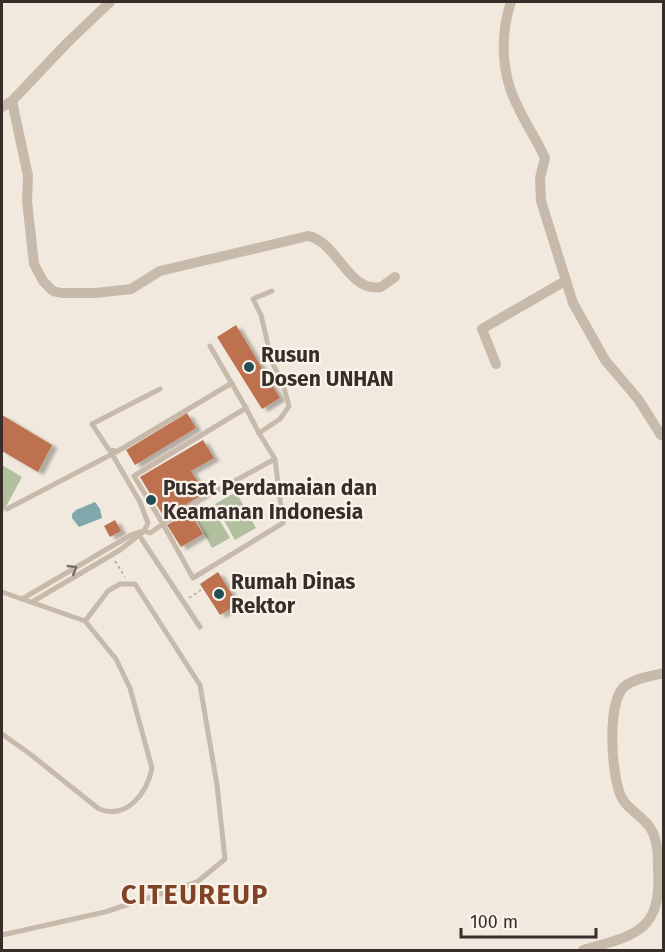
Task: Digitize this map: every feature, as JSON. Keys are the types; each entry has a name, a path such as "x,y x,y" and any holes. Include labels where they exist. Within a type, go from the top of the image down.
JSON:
{"street":[{"path":"2,107 12,101 110,2"},
{"path":"511,2 504,37 506,71 510,90 545,158 540,178 541,201 565,281 580,316 605,360 638,399 663,436"},
{"path":"12,101 28,176 27,201 34,264 43,281 53,291 96,293 131,289 160,271 308,236 316,237 323,242 352,276 370,287 381,287 396,277"},
{"path":"495,364 482,329 565,281"},
{"path":"583,951 626,938 642,928 654,911 659,898 655,838 651,828 623,801 616,785 612,719 617,695 624,686 663,673"}],"lane":[{"path":"259,433 280,419 289,406 283,384 272,363 261,315 253,299 272,291"},
{"path":"210,346 232,383 246,408 259,433 275,459 283,523 193,578 134,476 246,408"},
{"path":"7,509 115,452 232,383"},
{"path":"32,602 111,555 142,533 148,523 140,502 115,452 109,450 92,424 160,389"},
{"path":"22,599 131,534 150,534 203,498 275,459"},
{"path":"142,533 200,627"},
{"path":"2,934 105,912 197,882 225,859 217,785 200,685 135,584 120,584 108,591 85,621"},
{"path":"2,592 85,621 116,659 130,688 152,768 145,789 136,801 112,813 99,809 2,734"}],"path":[{"path":"111,555 129,584"},
{"path":"183,602 201,590"}],"green space":[{"path":"2,465 22,477 3,512 2,511"},
{"path":"236,492 256,528 235,540 215,504"},
{"path":"213,509 230,538 212,548 196,519"}],"water":[{"path":"95,502 102,518 79,527 72,518 72,514"}],"building":[{"name":"Rusun Dosen UNHAN","path":"236,325 280,398 262,409 217,337"},
{"path":"187,413 196,428 135,465 126,450"},
{"path":"2,415 52,445 38,472 2,451"},
{"path":"203,440 214,458 191,471 205,493 164,517 140,477"},
{"path":"189,512 203,534 181,547 167,525"},
{"path":"115,520 121,531 110,537 104,526"},
{"name":"Rumah Dinas Rektor","path":"218,572 238,604 220,615 200,584"}],"place":[{"name":"Rusun Dosen UNHAN","path":"249,367"},
{"name":"Pusat Perdamaian dan Keamanan Indonesia","path":"151,500"},
{"name":"Rumah Dinas Rektor","path":"219,594"}],"district":[{"name":"CITEUREUP","path":"195,895"}]}
